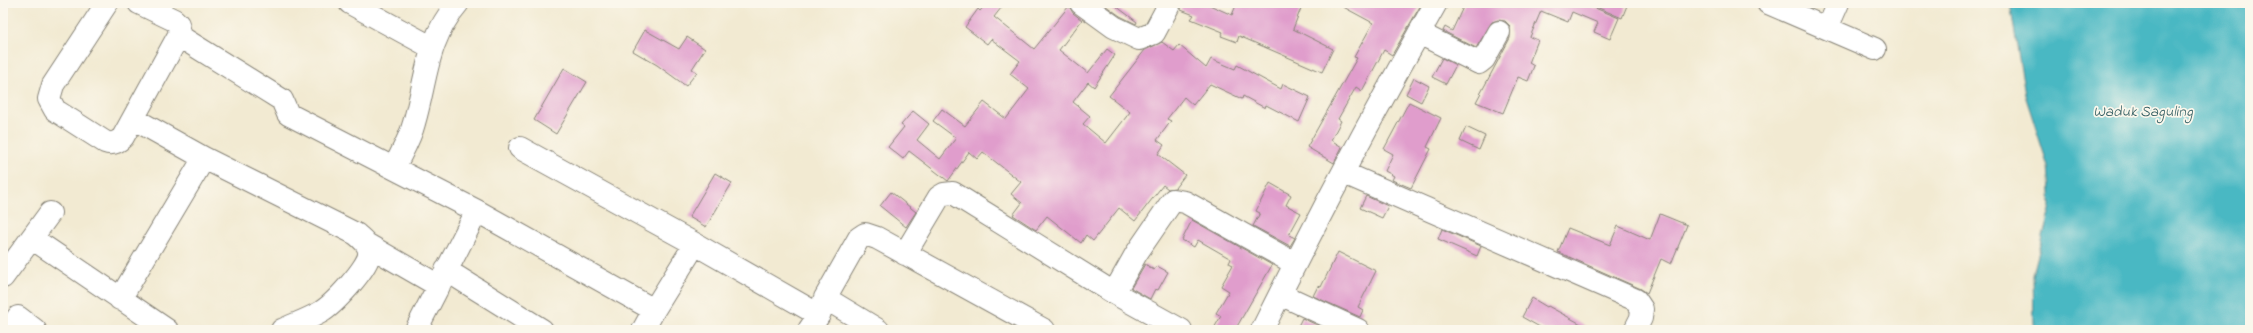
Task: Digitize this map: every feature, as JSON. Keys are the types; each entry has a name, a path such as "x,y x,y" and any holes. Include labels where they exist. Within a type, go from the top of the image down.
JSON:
{"street":[{"path":"107,3 53,85 49,99 55,110 108,143 116,142 122,139 179,36 180,29 174,20 139,3"},
{"path":"350,3 431,47"},
{"path":"394,168 410,136 431,47 445,18 458,3"},
{"path":"1081,3 1114,28 1139,39 1154,34 1170,3"},
{"path":"1262,330 1294,263 1344,173 1381,100 1436,3"},
{"path":"1768,3 1875,49"},
{"path":"1827,28 1838,3"},
{"path":"1419,33 1479,63 1484,59 1499,32"},
{"path":"179,36 282,100 288,114 477,211 654,310"},
{"path":"134,119 204,158 356,234 368,245 442,278 542,330"},
{"path":"520,148 695,244 818,314 878,330"},
{"path":"120,299 204,158"},
{"path":"1344,173 1636,300 1642,309 1641,318 1635,330"},
{"path":"905,254 939,197 944,194 953,194 1114,293 1181,330"},
{"path":"1114,293 1136,254 1173,200 1185,202 1294,263"},
{"path":"416,330 477,211"},
{"path":"3,277 33,239 50,213"},
{"path":"818,314 862,234 872,236 1039,329"},
{"path":"33,239 166,330"},
{"path":"643,330 695,244"},
{"path":"282,330 322,311 334,302 349,287 368,259 370,252 368,245"},
{"path":"1280,294 1358,330"},
{"path":"10,318 35,330"}],"water":[{"name":"Waduk Saguling","path":"2010,3 2250,3 2250,330 2037,330 2034,324 2033,275 2051,206 2048,166 2025,95"}],"building":[{"path":"987,3 1005,3 994,17 1034,49 1069,6 1073,13 1082,20 1059,50 1088,73 1107,49 1115,55 1094,87 1088,82 1073,102 1090,116 1083,124 1106,143 1130,112 1109,96 1145,50 1162,42 1174,51 1179,45 1206,68 1211,59 1235,69 1237,65 1281,89 1283,84 1310,97 1299,122 1266,105 1265,108 1243,96 1242,99 1210,84 1193,105 1184,97 1167,119 1171,121 1157,140 1164,145 1158,154 1185,175 1175,188 1168,189 1163,185 1135,221 1119,208 1093,241 1086,235 1081,243 1047,216 1036,230 1013,215 1022,203 1011,194 1021,182 983,152 977,159 969,152 948,181 909,151 903,159 888,147 904,127 901,125 913,111 929,124 917,140 940,159 956,138 933,121 942,109 965,126 984,102 1006,119 1029,89 1010,74 1020,61 991,39 987,44 965,27 978,9 980,11"},
{"path":"1102,3 1112,3 1137,22 1136,24 1120,16"},
{"path":"1182,3 1205,3 1232,15 1237,3 1303,3 1293,29 1333,49 1322,72 1239,36 1237,42 1221,36 1223,32 1191,19 1194,15 1181,10"},
{"path":"1336,3 1422,3 1392,55 1384,50 1362,91 1356,87 1338,119 1341,121 1331,140 1342,147 1334,163 1307,147 1357,58 1354,57 1373,23"},
{"path":"1465,3 1583,3 1619,18 1610,39 1594,32 1598,23 1572,12 1568,22 1541,11 1530,37 1538,40 1529,63 1534,66 1528,81 1518,77 1503,113 1476,102 1510,38 1510,26 1505,21 1498,20 1492,22 1476,48 1443,31 1445,27 1452,31"},
{"path":"1587,3 1628,3 1622,18"},
{"path":"645,30 679,49 687,37 705,49 692,69 697,72 686,86 657,65 633,51"},
{"path":"1442,58 1456,65 1446,84 1432,77"},
{"path":"564,68 587,82 556,134 534,120"},
{"path":"1414,78 1429,86 1421,102 1406,94"},
{"path":"1409,102 1441,118 1427,147 1431,149 1411,188 1392,180 1394,176 1385,171 1393,154 1384,149"},
{"path":"1466,127 1485,136 1479,150 1460,141"},
{"path":"715,173 732,183 706,227 689,217"},
{"path":"1270,183 1291,195 1286,205 1301,213 1289,235 1295,238 1290,246 1253,226 1260,213 1256,211"},
{"path":"891,192 916,212 906,227 880,206"},
{"path":"1366,196 1388,206 1382,218 1360,208"},
{"path":"1660,214 1687,225 1671,264 1661,259 1647,293 1558,252 1568,228 1610,245 1618,226 1650,240"},
{"path":"1192,220 1272,265 1235,330 1213,330 1221,316 1216,313 1229,291 1221,286 1233,265 1229,263 1231,259 1198,240 1194,247 1182,240"},
{"path":"1442,229 1481,246 1477,256 1438,239"},
{"path":"1338,252 1376,271 1358,307 1363,310 1360,317 1313,296 1318,286 1321,287"},
{"path":"1145,264 1154,270 1157,266 1168,272 1158,290 1155,289 1150,299 1131,288"},
{"path":"1532,298 1592,330 1545,330 1522,317"},
{"path":"1302,318 1328,330 1296,330"}]}
